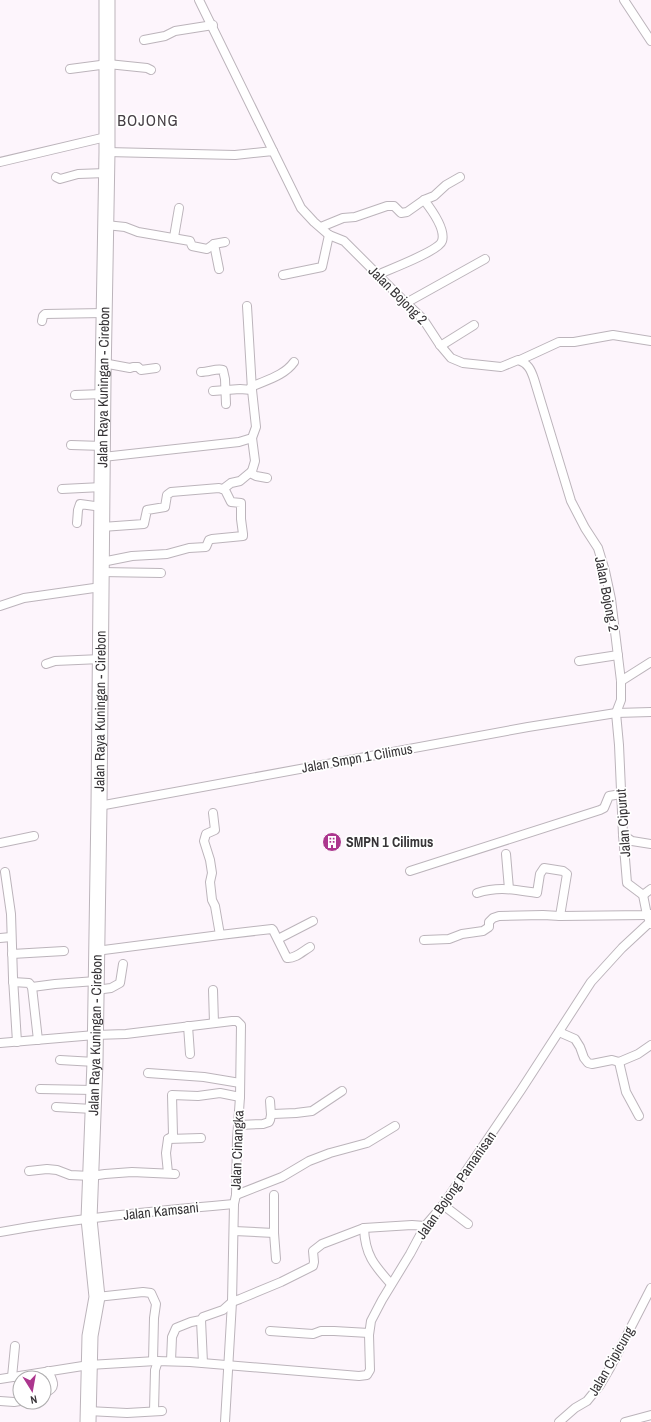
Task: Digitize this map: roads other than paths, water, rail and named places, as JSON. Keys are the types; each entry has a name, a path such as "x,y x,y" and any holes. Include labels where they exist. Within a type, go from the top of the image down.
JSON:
{"highway":[{"name":"Jalan Raya Kuningan - Cirebon","path":"88,1416 90,1336 97,1297 89,1219 95,1062 94,1035 100,763 103,363 108,64 107,0"}],"street":[{"name":"Jalan Bojong 2","path":"199,0 301,208 329,235 344,242 428,324 440,345 451,358 463,363 500,367 515,360 520,360 530,368 570,497 584,528 598,548 605,571 611,599 621,681 621,700 616,713"},
{"path":"624,0 651,41"},
{"path":"144,40 165,36 175,31 212,26"},
{"path":"70,69 108,64 147,68 151,70"},
{"path":"0,162 106,137"},
{"path":"107,152 234,155 273,151"},
{"path":"56,177 60,178 78,174 106,173"},
{"path":"321,227 343,218 354,218 392,206 394,206 400,214 407,212 424,200 434,196 460,177"},
{"path":"377,275 412,260 440,245 443,240 441,230 436,216 424,200"},
{"path":"174,237 179,208"},
{"path":"106,225 125,227 138,232 160,236 174,237 190,241 192,246 207,249 214,244 225,242"},
{"path":"283,275 322,267 329,235"},
{"path":"214,244 219,269"},
{"path":"406,304 486,259"},
{"path":"102,527 144,524 147,510 165,507 167,495 171,492 215,488 223,489 231,483 240,481 252,472 255,461 252,438 256,426 252,389 247,306"},
{"path":"42,321 45,314 104,313"},
{"path":"440,345 474,325"},
{"path":"520,360 559,342 574,342 613,335 651,341"},
{"path":"213,391 252,389 283,373 294,362"},
{"path":"103,363 130,368 138,367 141,370 156,368"},
{"path":"201,372 210,372 219,368 223,370 226,404"},
{"path":"75,395 103,394"},
{"path":"71,445 103,451 239,442 252,438"},
{"path":"252,472 253,475 267,478"},
{"path":"62,489 102,487"},
{"path":"101,567 132,556 167,554 189,548 206,547 209,540 212,539 243,536 241,504 231,502 223,489"},
{"path":"78,523 78,510 80,504 102,506"},
{"path":"101,567 161,573"},
{"path":"0,606 24,598 101,587"},
{"path":"579,661 618,655"},
{"path":"46,664 55,661 101,659"},
{"path":"621,681 651,662"},
{"name":"Jalan Smpn 1 Cilimus","path":"99,806 528,727 616,713 651,712"},
{"name":"Jalan Cipurut","path":"616,713 620,746 623,835 627,883 643,895"},
{"path":"410,871 600,810 604,808 609,796 621,794"},
{"path":"213,814 215,830 206,834 204,841 211,865 212,873 210,882 212,900 220,935"},
{"path":"623,835 632,841 651,844"},
{"path":"0,844 34,836"},
{"path":"506,854 509,889"},
{"path":"478,893 491,889 509,889 537,893 540,874 544,868 563,870 567,874 560,916"},
{"path":"5,872 9,890 11,914 17,1042"},
{"path":"424,940 449,939 462,934 483,931 489,927 489,922 499,916 543,915 650,919 643,895 651,889"},
{"name":"Jalan Bojong Pamanisan","path":"52,1370 89,1365 171,1361 364,1376 370,1370 369,1334 371,1321 425,1226 443,1205 592,982 650,919"},
{"path":"278,939 314,921"},
{"path":"96,951 270,928 273,930 288,959 292,959 310,947"},
{"path":"0,938 11,937"},
{"path":"12,954 64,951"},
{"path":"13,982 29,984 32,987 54,984 111,988 121,981 123,964"},
{"path":"32,987 38,1040"},
{"path":"213,990 214,1023"},
{"name":"Jalan Cinangka","path":"0,1043 94,1035 126,1034 232,1021 237,1021 240,1025 240,1097 236,1195 234,1204 232,1302 227,1366 225,1422"},
{"path":"188,1026 190,1054"},
{"path":"559,1032 575,1039 588,1063 592,1064 612,1060 619,1062 638,1054 651,1045"},
{"path":"60,1060 95,1062"},
{"path":"619,1062 626,1092 639,1116"},
{"path":"148,1073 196,1076 240,1083"},
{"path":"40,1088 94,1090"},
{"path":"271,1115 312,1111 342,1092"},
{"path":"29,1171 47,1168 70,1175 91,1176 132,1172 171,1174 166,1153 168,1139 173,1135 172,1095 198,1096 220,1093 240,1097"},
{"path":"238,1125 266,1123 270,1120 270,1101"},
{"path":"56,1107 93,1109"},
{"path":"236,1195 282,1177 308,1162 330,1153 367,1143 395,1126"},
{"path":"168,1139 201,1138"},
{"path":"274,1196 276,1260"},
{"name":"Jalan Kamsani","path":"0,1232 134,1213 234,1204"},
{"path":"443,1205 468,1224"},
{"path":"171,1361 172,1337 176,1328 201,1320 203,1317 223,1310 232,1302 248,1294 281,1282 312,1266 314,1262 312,1253 322,1244 364,1228 412,1224 425,1226"},
{"path":"364,1228 364,1240 373,1263 392,1284"},
{"path":"234,1231 274,1233"},
{"name":"Jalan Cipicung","path":"559,1422 575,1408 587,1401 600,1386 651,1288"},
{"path":"88,1416 158,1411 154,1318 156,1304 151,1293 143,1292 97,1297"},
{"path":"201,1320 203,1364"},
{"path":"270,1331 313,1334 321,1331 334,1331 369,1334"},
{"path":"13,1370 15,1346"},
{"name":"Jalan Bojong Pamanisan","path":"0,1379 12,1377"},
{"path":"0,1401 12,1402"},
{"path":"625,1422 651,1415"}],"place":[{"name":"SMPN 1 Cilimus","path":"332,842"}],"district":[{"name":"BOJONG","path":"148,120"}]}
